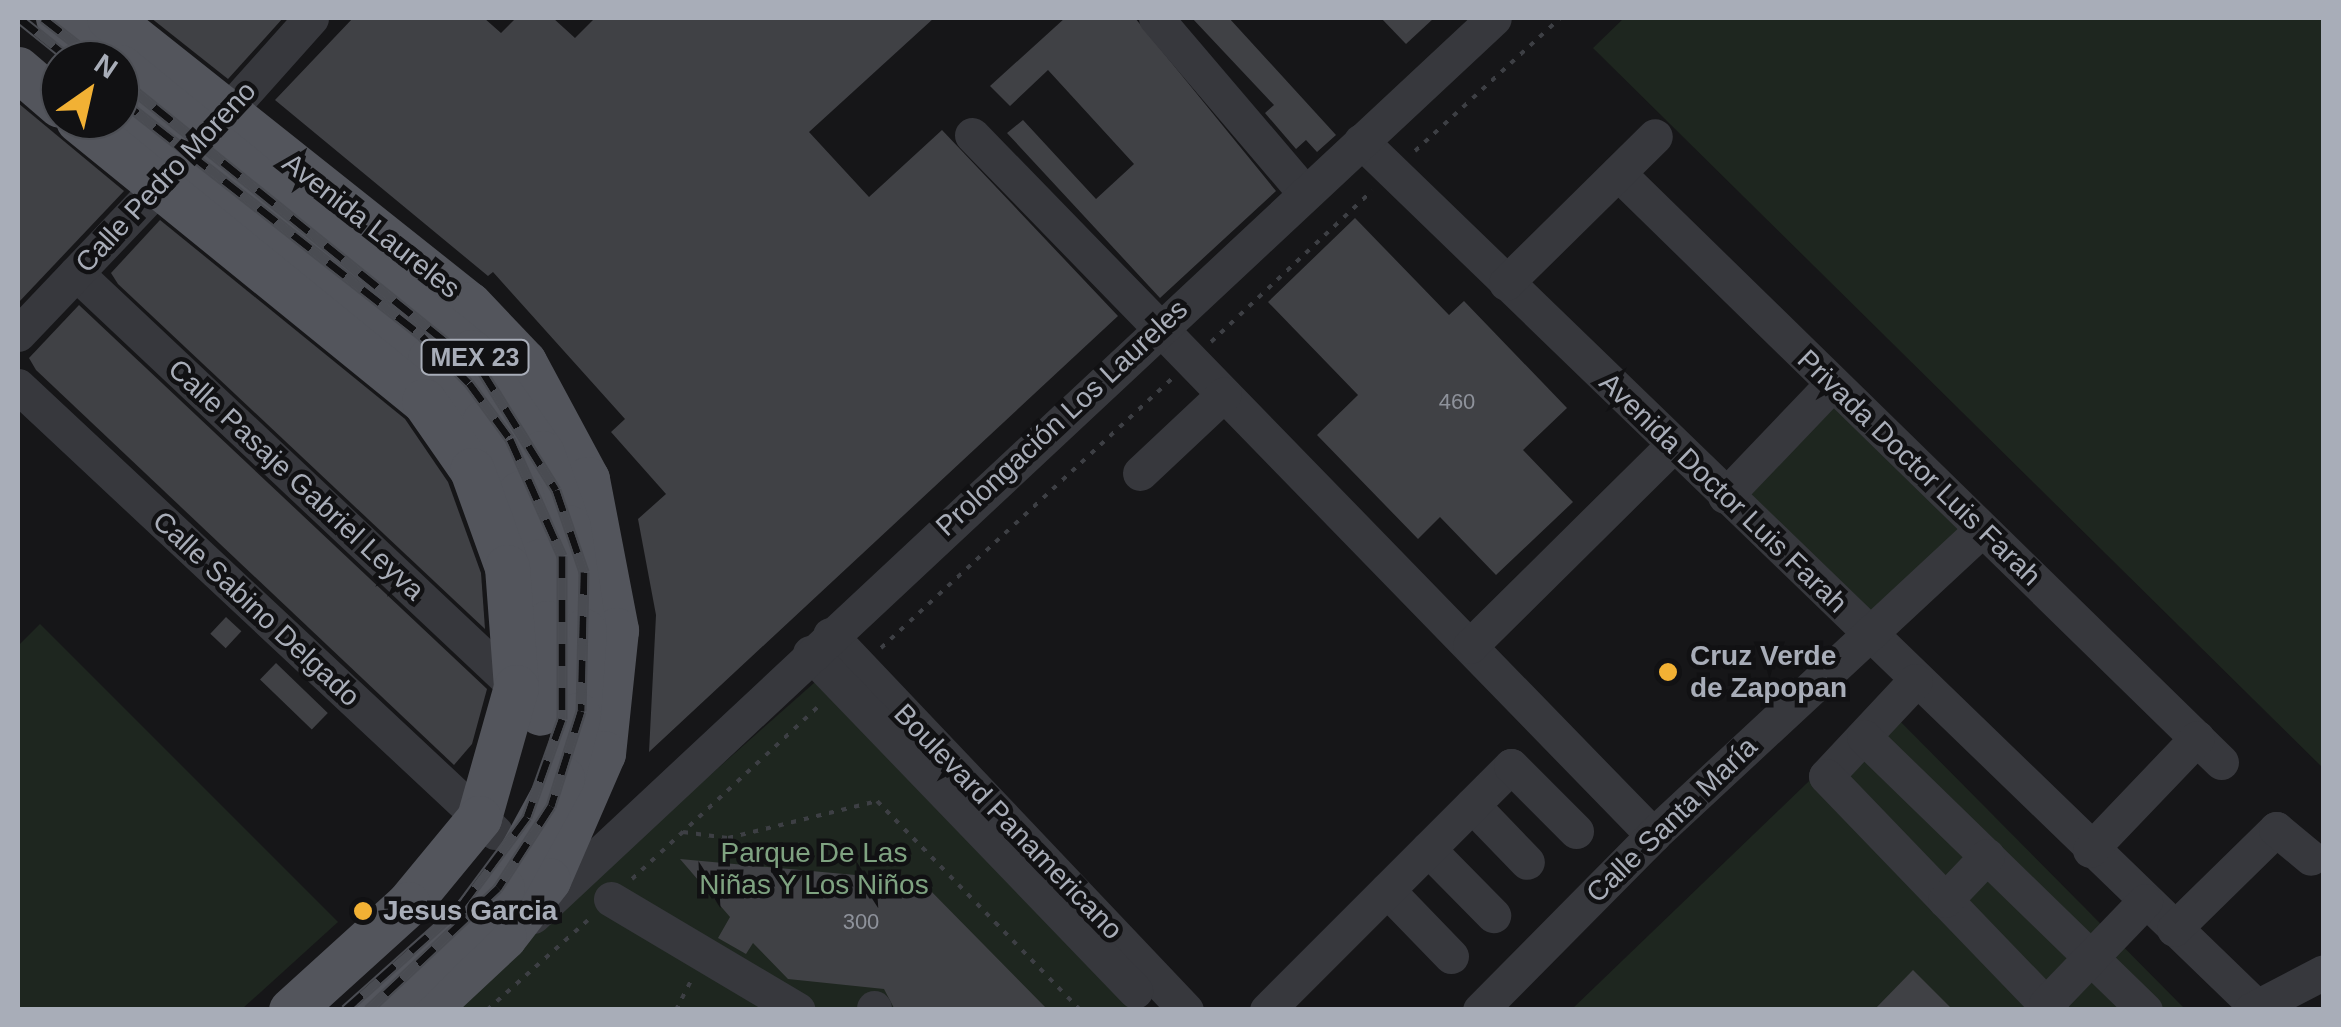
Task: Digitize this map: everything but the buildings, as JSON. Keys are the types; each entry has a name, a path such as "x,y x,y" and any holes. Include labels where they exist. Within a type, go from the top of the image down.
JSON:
{"main road":[{"path":"58,18 86,40"},
{"name":"Avenida Laureles","path":"109,18 193,149 430,360 502,455 532,527 547,623 537,728 446,900 322,1010"},
{"path":"18,32 40,50"},
{"path":"18,69 40,87"},
{"name":"Avenida Laureles","path":"140,89 456,440 500,536 516,687 487,825 408,904 290,1010"},
{"name":"Avenida Laureles","path":"140,124 193,149 469,304 524,362 571,439 603,534 616,630 610,720 591,790 548,880 504,937 426,1010"},
{"name":"Avenida Laureles","path":"140,136 193,149 447,328 498,382 542,453 574,554 584,630 578,715 548,812 480,916 378,1010"}],"street":[{"name":"Calle Pedro Moreno","path":"18,334 312,18"},
{"path":"1156,18 1305,192"},
{"name":"Prolongación Los Laureles","path":"504,937 559,897 820,644 1494,18"},
{"path":"972,135 1653,835"},
{"path":"1506,283 1655,136"},
{"name":"Avenida Doctor Luis Farah","path":"1361,141 2255,1008"},
{"name":"Privada Doctor Luis Farah","path":"1618,173 2209,750 2090,850"},
{"name":"Calle Pasaje Gabriel Leyva","path":"76,273 516,687"},
{"path":"1725,496 1833,383"},
{"name":"Calle Sabino Delgado","path":"18,386 487,825"},
{"path":"1140,472 1224,394"},
{"path":"1470,646 1673,445"},
{"name":"Calle Santa María","path":"1480,1010 1653,835 1982,529"},
{"name":"Boulevard Panamericano","path":"820,644 1186,1010"},
{"name":"Boulevard Panamericano","path":"851,677 1092,983 1153,1010"},
{"path":"1915,681 1826,776 2048,1007 2145,902"},
{"path":"1864,736 2145,1010"},
{"path":"1266,1010 1511,766 1576,831"},
{"path":"591,790 608,818 633,822"},
{"path":"1472,804 1527,862"},
{"path":"2174,929 2276,829 2311,858"},
{"path":"1428,849 1494,915"},
{"path":"1945,900 1988,856"},
{"path":"1386,890 1451,956"},
{"path":"610,898 798,1010"},
{"path":"2255,1008 2324,972"}],"path":[{"path":"487,1010 1560,18"},
{"path":"683,832 728,838 877,801 1092,983"}],"green space":[{"path":"1624,18 2323,18 2323,768 1593,48"},
{"path":"1833,403 1968,533 1879,625 1744,495"},
{"path":"40,624 338,922 242,1009 18,1009 18,646"},
{"name":"Parque De Las Niñas Y Los Niños","path":"821,680 1146,1009 445,1010 814,683"},
{"path":"1886,707 2185,1009 1571,1010"}],"railway":[{"path":"19,18 46,40"},
{"path":"43,18 71,40"},
{"path":"140,95 482,371 556,490 584,572 581,711 551,806 498,888 368,1010"},
{"path":"140,115 422,336 469,383 510,439 562,556 562,719 527,817 460,907 345,1010"}],"place":[{"name":"Cruz Verde de Zapopan","path":"1668,672"},
{"name":"Jesus Garcia","path":"363,911"}]}
